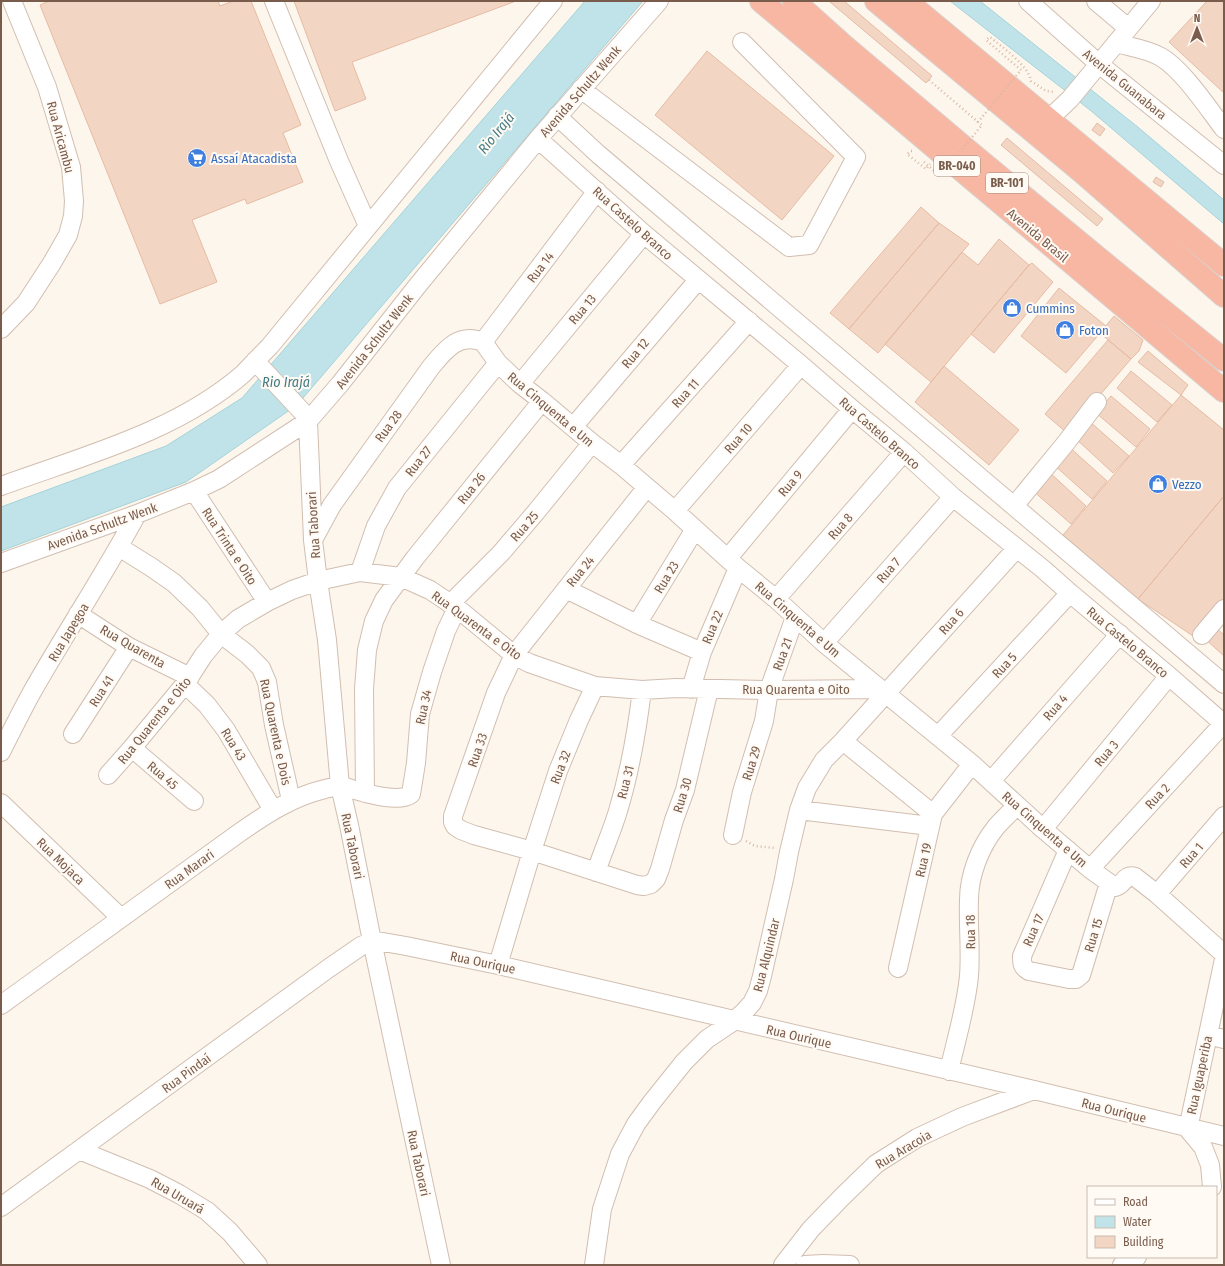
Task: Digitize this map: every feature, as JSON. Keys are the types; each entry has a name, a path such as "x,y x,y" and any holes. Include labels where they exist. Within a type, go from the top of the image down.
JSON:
{"highway":[{"name":"Avenida Brasil","path":"761,1 1152,332 1224,391"},
{"name":"Avenida Brasil","path":"794,1 844,46 961,145 1224,360"},
{"path":"876,1 1082,172 1224,296"},
{"path":"906,1 1224,265"},
{"name":"BR-040","path":"1152,332 1201,357 1224,375"}],"street":[{"name":"Rua Aricambu","path":"1,329 26,303 68,235 73,216 74,201 71,167 47,87 12,1"},
{"path":"274,1 339,161 368,226"},
{"path":"1,486 133,439 185,414 218,393 243,374 259,366 270,346 553,1"},
{"name":"Avenida Schultz Wenk","path":"1,563 137,514 194,491 219,479 305,416 340,384 428,272 557,116 659,1"},
{"name":"Avenida Guanabara","path":"1028,1 1099,64 1224,165"},
{"path":"1096,1 1128,28"},
{"path":"1049,119 1068,101 1151,1"},
{"path":"581,89 789,248 809,245 856,157 742,42"},
{"path":"1116,43 1160,56 1217,111 1224,129"},
{"path":"557,116 604,159 1224,684"},
{"name":"Rua Castelo Branco","path":"538,139 644,234 904,452 953,497 1016,549 1043,569 1070,594 1120,634 1224,724"},
{"name":"Rua 14","path":"483,342 597,191"},
{"name":"Rua 13","path":"520,384 644,234"},
{"name":"Rua 12","path":"573,427 698,280"},
{"name":"Rua 11","path":"621,465 749,321"},
{"name":"Rua 28","path":"313,540 332,505 431,367 445,350 457,342 469,339 483,342"},
{"name":"Rua Cinquenta e Um","path":"483,342 498,362 520,384 675,510 824,643 972,764 1043,829 1090,868 1114,884"},
{"name":"Rua 27","path":"360,572 376,526 397,488 498,362"},
{"name":"Rua 10","path":"675,510 801,365"},
{"path":"259,366 305,416"},
{"name":"Rua 26","path":"365,793 364,689 367,650 374,621 384,600 415,558 542,401"},
{"path":"1014,506 1097,402"},
{"name":"Rua 9","path":"733,563 852,409"},
{"name":"Rua Taborari","path":"305,416 313,540 327,640 340,786 350,825 372,941 441,1265"},
{"name":"Rua 25","path":"454,606 536,512 592,444"},
{"name":"Rua 8","path":"776,599 904,452"},
{"name":"Rua 24","path":"514,655 647,487"},
{"name":"Rua Trinta e Oito","path":"194,491 267,602"},
{"name":"Rua 7","path":"824,643 953,497"},
{"name":"Rua Japegoa","path":"1,752 32,693 137,514"},
{"name":"Rua 23","path":"637,624 695,529"},
{"name":"Rua Quarenta e Dois","path":"119,547 174,583 200,608 221,634 247,654 261,668 267,682 274,725 291,800"},
{"name":"Rua 6","path":"883,691 1016,549"},
{"name":"Rua 22","path":"700,689 702,652 733,563"},
{"name":"Rua Quarenta e Oito","path":"108,775 187,681 202,656 221,634 238,619 267,602 292,590 318,581 360,572 402,577 430,590 454,606 514,655 528,663 595,686 642,690 700,689 883,691"},
{"path":"566,589 637,624 702,652"},
{"name":"Rua 5","path":"938,736 1070,594"},
{"name":"Rua 34","path":"395,798 408,796 411,794 416,763 420,714 436,658 454,606"},
{"path":"1202,635 1224,609"},
{"name":"Rua Quarenta","path":"78,614 129,647 187,681"},
{"name":"Rua 21","path":"769,690 795,617"},
{"name":"Rua 4","path":"991,781 1120,634"},
{"name":"Rua 41","path":"73,734 129,647"},
{"name":"Rua 33","path":"514,655 496,693 453,816 453,822 455,826 461,830 474,835 532,851"},
{"name":"Rua 3","path":"1043,829 1169,676"},
{"name":"Rua 43","path":"187,681 226,730 273,810"},
{"name":"Rua 32","path":"498,965 532,851 558,771 595,686"},
{"name":"Rua 30","path":"596,872 644,886 651,884 656,879 685,790 700,689"},
{"name":"Rua 31","path":"596,872 618,811 626,780 637,730 642,690"},
{"name":"Rua 29","path":"733,835 742,792 764,721 769,690"},
{"name":"Rua Alquindar","path":"594,1265 602,1209 620,1154 636,1124 684,1062 707,1039 734,1021 752,1003 758,991 762,976 799,810 807,788 824,760 843,741 883,691"},
{"name":"Rua 2","path":"1090,868 1224,724"},
{"path":"843,741 932,820"},
{"name":"Rua 45","path":"132,748 194,801"},
{"name":"Rua 19","path":"898,968 932,820 972,764"},
{"name":"Rua Marari","path":"1,1005 233,837 273,810 291,800 311,792 340,786 365,793 395,798"},
{"name":"Rua Mojaca","path":"1,803 121,918"},
{"name":"Rua 18","path":"949,1071 962,1016 969,977 971,942 968,899 972,874 981,851 996,828 1017,805"},
{"path":"799,810 932,820"},
{"name":"Rua 1","path":"1157,894 1224,816"},
{"name":"Rua 17","path":"1068,850 1022,956 1022,964 1024,968 1029,971 1069,979"},
{"path":"532,851 596,872"},
{"path":"1114,884 1127,876 1135,877 1157,894 1224,954"},
{"name":"Rua 15","path":"1069,979 1076,979 1081,975 1114,884"},
{"name":"Rua Ourique","path":"372,941 406,946 498,965 1034,1090 1224,1136"},
{"name":"Rua Pindaí","path":"1,1207 361,946 372,941"},
{"name":"Rua Iguaperiba","path":"1212,1186 1210,1165 1203,1147 1188,1128 1216,1037 1224,959"},
{"name":"Rua Aracoia","path":"783,1265 817,1224 876,1164 918,1138 962,1116 1034,1090"},
{"name":"Rua Uruará","path":"79,1150 150,1178 207,1211 230,1232 258,1265"},
{"path":"1122,1265 1135,1258"},
{"path":"805,1265 850,1265"}],"path":[{"path":"978,122 1021,70 986,40 990,37 1024,66 1030,76 1031,81 1046,91 1056,92 1068,101"},
{"path":"924,162 940,176 982,125 929,80"},
{"path":"733,835 755,846 772,847 789,852"}],"water":[{"name":"Rio Irajá","path":"585,1 643,1 297,405 186,482 1,551 1,507 166,446 242,398"},
{"path":"950,1 980,1 1139,128 1224,200 1224,224 1090,110"}],"building":[{"name":"Assaí Atacadista","path":"49,1 218,1 220,6 233,1 251,1 301,125 283,133 303,182 247,204 245,199 192,220 217,282 160,304 40,5"},
{"path":"294,1 516,1 352,62 366,99 335,111"},
{"path":"844,1 932,76 926,83 830,2"},
{"path":"1207,1 1224,1 1224,93 1169,42"},
{"path":"707,51 834,156 782,220 655,115"},
{"path":"1097,123 1105,129 1100,136 1092,130"},
{"path":"1007,138 1103,219 1097,226 1001,145"},
{"path":"1156,177 1164,182 1161,187 1153,182"},
{"path":"921,207 939,223 849,329 830,313"},
{"path":"939,223 969,244 878,353 849,329"},
{"path":"999,239 1029,265 931,382 885,344 962,252 978,265"},
{"name":"Cummins","path":"1032,263 1053,282 994,353 971,334"},
{"name":"Foton","path":"1059,288 1106,326 1066,373 1021,336"},
{"path":"1114,316 1143,340 1139,351 1131,359 1100,333"},
{"path":"1108,340 1131,359 1067,433 1045,414"},
{"path":"1148,351 1188,385 1181,395 1138,362"},
{"path":"944,366 1019,430 989,465 915,402"},
{"path":"1131,371 1172,405 1157,422 1117,388"},
{"path":"1181,395 1224,430 1224,496 1138,599 1063,535"},
{"path":"1111,396 1150,429 1136,447 1096,413"},
{"path":"1089,421 1129,456 1113,473 1075,438"},
{"path":"1068,446 1107,481 1092,499 1053,464"},
{"path":"1048,471 1086,506 1071,524 1032,490"},
{"path":"1224,496 1224,600 1193,636 1138,599"},
{"path":"1214,626 1224,635 1224,656 1204,638"}],"place":[{"name":"Assaí Atacadista","path":"197,158"},
{"name":"Cummins","path":"1012,308"},
{"name":"Foton","path":"1065,330"},
{"name":"Vezzo","path":"1158,484"}]}
